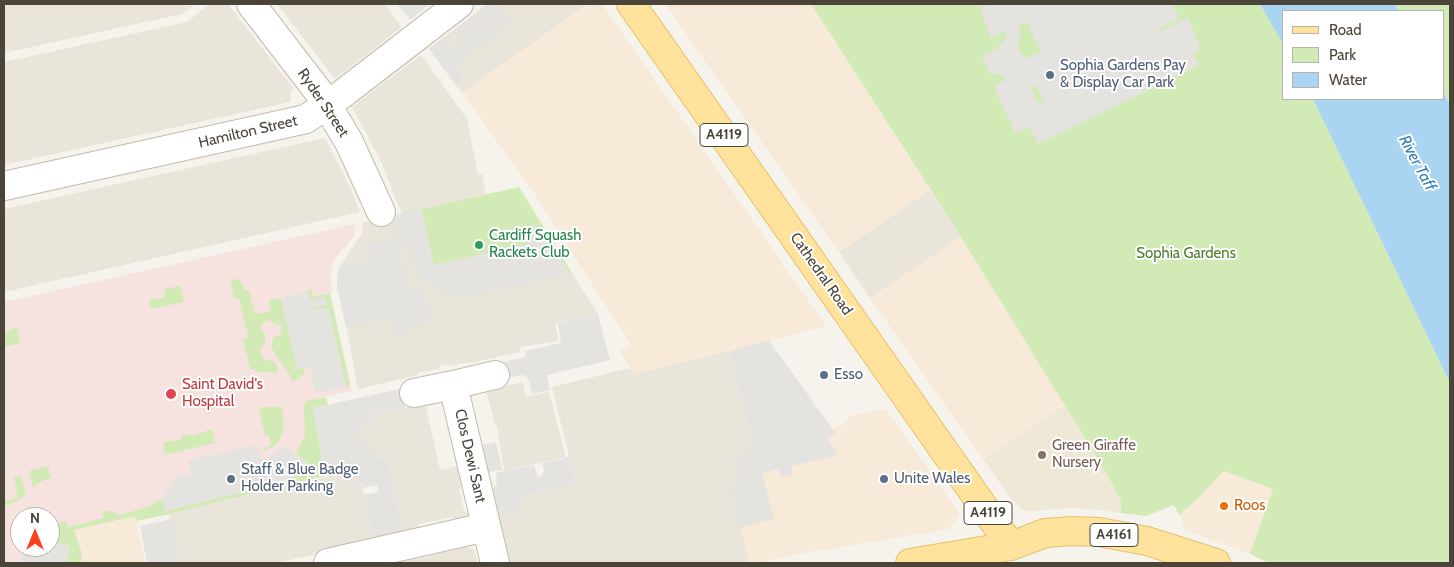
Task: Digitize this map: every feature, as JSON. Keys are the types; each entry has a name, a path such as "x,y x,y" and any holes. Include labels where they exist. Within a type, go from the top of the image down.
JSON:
{"main road":[{"name":"Cathedral Road","path":"631,4 1011,554"},
{"name":"A4161","path":"1011,554 1045,533 1099,532 1156,544 1216,563"},
{"name":"A4161","path":"910,563 1046,550 1108,553 1155,563"}],"street":[{"name":"Ryder Street","path":"252,4 327,105 349,142 381,212"},
{"name":"Hamilton Street","path":"4,186 298,122 314,115 459,4"},
{"path":"414,393 495,375"},
{"name":"Clos Dewi Sant","path":"453,384 495,563"},
{"path":"328,563 486,527"}],"shaded area":[{"path":"4,4 195,4 182,14 4,53"},
{"path":"210,4 228,4 293,88 290,94 290,102 4,165 4,62 187,22"},
{"path":"277,4 385,4 402,27 335,79"},
{"path":"397,4 430,4 410,20"},
{"path":"487,4 588,4 462,93 429,49"},
{"path":"487,4 498,4 511,24 458,62 460,64 456,67 465,78 455,84 429,49 442,39 450,48 463,42 454,30 473,15 482,27 487,24 478,11"},
{"path":"588,4 602,4 826,326 769,341 833,429 850,419 849,416 886,409 960,514 950,529 789,556 761,563 750,563 729,485 741,482 735,456 740,451 752,447 753,444 730,351 634,374 620,351 631,345 536,196 462,93"},
{"path":"665,4 811,4 930,190 839,252"},
{"name":"Sophia Gardens Pay & Display Car Park","path":"990,4 1172,4 1179,19 1159,28 1161,31 1188,18 1201,50 1193,54 1199,65 1038,144 1030,127 1015,133 994,86 1006,80 998,73 990,74 982,56 998,48 1007,36 1005,31 991,38 980,8","holes":["1026,21 1041,52 1025,59 1018,47 1019,25","1035,85 1044,102 1044,103 1037,102 1034,98 1032,87"]},
{"path":"421,55 467,119 478,175 482,174 486,194 402,214 380,159 352,107"},
{"path":"325,138 350,187 360,212 4,292 4,209"},
{"path":"930,190 961,237 870,298 839,252"},
{"path":"422,210 434,265 531,243 528,229 540,226 570,274 456,298 422,278 386,217"},
{"path":"386,217 456,298 572,273 598,314 555,323 559,341 519,347 520,352 470,363 439,366 439,369 418,373 418,375 358,389 337,278 339,267 363,232 362,223"},
{"name":"Saint David's Hospital","path":"355,224 354,236 334,260 330,279 332,293 330,294 352,391 306,401 317,478 169,514 136,521 135,516 74,530 82,554 80,563 4,563 4,302"},
{"path":"961,237 1065,405 983,459 870,298"},
{"path":"397,239 409,288 423,286 431,323 405,328 407,338 397,340 390,319 346,328 337,287 339,267 370,260 367,244"},
{"path":"308,291 310,300 325,297 327,305 314,308 314,310 328,308 346,387 315,393 310,367 297,369 281,298"},
{"path":"598,314 610,360 547,375 550,390 532,394 529,380 526,376 522,375 497,380 493,364 526,357 525,351 561,343 558,323"},
{"path":"769,340 835,433 827,439 837,452 835,456 791,466 793,475 781,478 778,469 762,474 775,521 768,520 740,528 729,485 741,482 735,456 740,451 752,447 753,444 730,351"},
{"path":"730,351 753,444 752,447 740,451 741,482 729,485 750,563 509,563 498,517 517,512 521,495 576,484 552,387 630,368 634,373"},
{"path":"523,382 526,397 549,392 566,457 504,471 497,426 495,425 486,390"},
{"path":"400,389 405,408 377,414 376,408 370,409 373,423 359,426 364,446 371,445 375,460 387,458 404,535 375,541 364,495 378,492 377,485 362,488 361,483 358,483 354,470 325,476 313,408"},
{"path":"425,403 440,470 462,465 464,480 459,490 464,511 469,514 460,522 451,517 419,524 413,533 404,535 387,458 375,460 364,447 359,426 373,423 370,409 376,408 378,414"},
{"name":"Green Giraffe Nursery","path":"1065,405 1121,500 1121,513 1071,508 1024,510 1012,500 983,459"},
{"path":"496,442 502,470 488,472 482,445"},
{"name":"Staff & Blue Badge Holder Parking","path":"258,445 261,459 272,455 283,446 308,463 294,477 283,482 165,511 162,498 176,475 191,474 188,460"},
{"path":"569,457 576,484 521,495 523,507 517,509 518,512 498,517 492,488 497,484 496,473 534,465 538,478 544,471 542,463"},
{"path":"355,470 361,483 375,541 276,563 181,563 169,514"},
{"path":"1224,471 1273,489 1250,554 1185,530 1179,515"},
{"path":"135,516 145,563 80,563 82,554 74,530"},
{"path":"171,519 181,563 147,563 140,526"},
{"path":"60,544 70,546 66,563 21,563 22,557 60,557"},
{"path":"465,547 474,549 478,563 398,563"}],"green space":[{"name":"Sophia Gardens","path":"811,4 1260,4 1282,42 1282,100 1313,100 1450,383 1450,563 1269,563 1250,554 1273,489 1224,471 1179,515 1174,505 1146,516 1121,513 1121,500 1093,451 961,237"},
{"path":"1394,4 1450,4 1450,105 1444,93 1444,10 1398,10"},
{"name":"Cardiff Squash Rackets Club","path":"519,187 572,273 456,298 422,278 386,217"},
{"path":"239,279 245,290 249,290 255,314 271,311 269,300 281,298 297,369 303,368 304,372 293,382 271,347 274,336 280,336 282,325 275,325 270,320 261,324 266,342 260,352 264,359 275,362 278,368 277,373 256,372 255,369 250,369 243,339 248,337 239,298 234,299 230,280"},
{"path":"180,286 184,302 151,309 149,300 165,297 164,289"},
{"path":"311,289 313,297 330,293 350,386 346,387 328,308 314,311 314,308 325,297 310,300 307,290"},
{"path":"17,328 20,343 4,347 4,332"},
{"path":"326,397 328,405 313,408 325,476 169,514 136,521 135,516 74,530 82,554 80,563 66,563 70,546 60,544 60,522 66,520 68,527 104,518 102,511 110,511 120,515 150,506 162,498 165,511 283,482 308,463 296,454 305,435 305,401"},
{"path":"264,407 282,407 284,426 277,443 264,451 263,448 271,446 269,435 265,436 259,409"},
{"path":"212,429 215,443 165,455 163,443 182,439 181,436 190,434 191,436"},
{"path":"48,466 51,478 40,482 33,488 29,471"},
{"path":"21,476 26,495 4,506 4,501 18,498 14,477"}],"water":[{"path":"1260,4 1394,4 1398,10 1282,10 1282,42"},
{"name":"River Taff","path":"1444,93 1450,105 1450,383 1313,100 1444,100"}],"place":[{"name":"Sophia Gardens Pay & Display Car Park","path":"1050,75"},
{"name":"Cardiff Squash Rackets Club","path":"479,245"},
{"name":"Esso","path":"824,375"},
{"name":"Saint David's Hospital","path":"171,394"},
{"name":"Green Giraffe Nursery","path":"1042,455"},
{"name":"Staff & Blue Badge Holder Parking","path":"231,479"},
{"name":"Unite Wales","path":"884,479"},
{"name":"Roos","path":"1224,506"}]}
